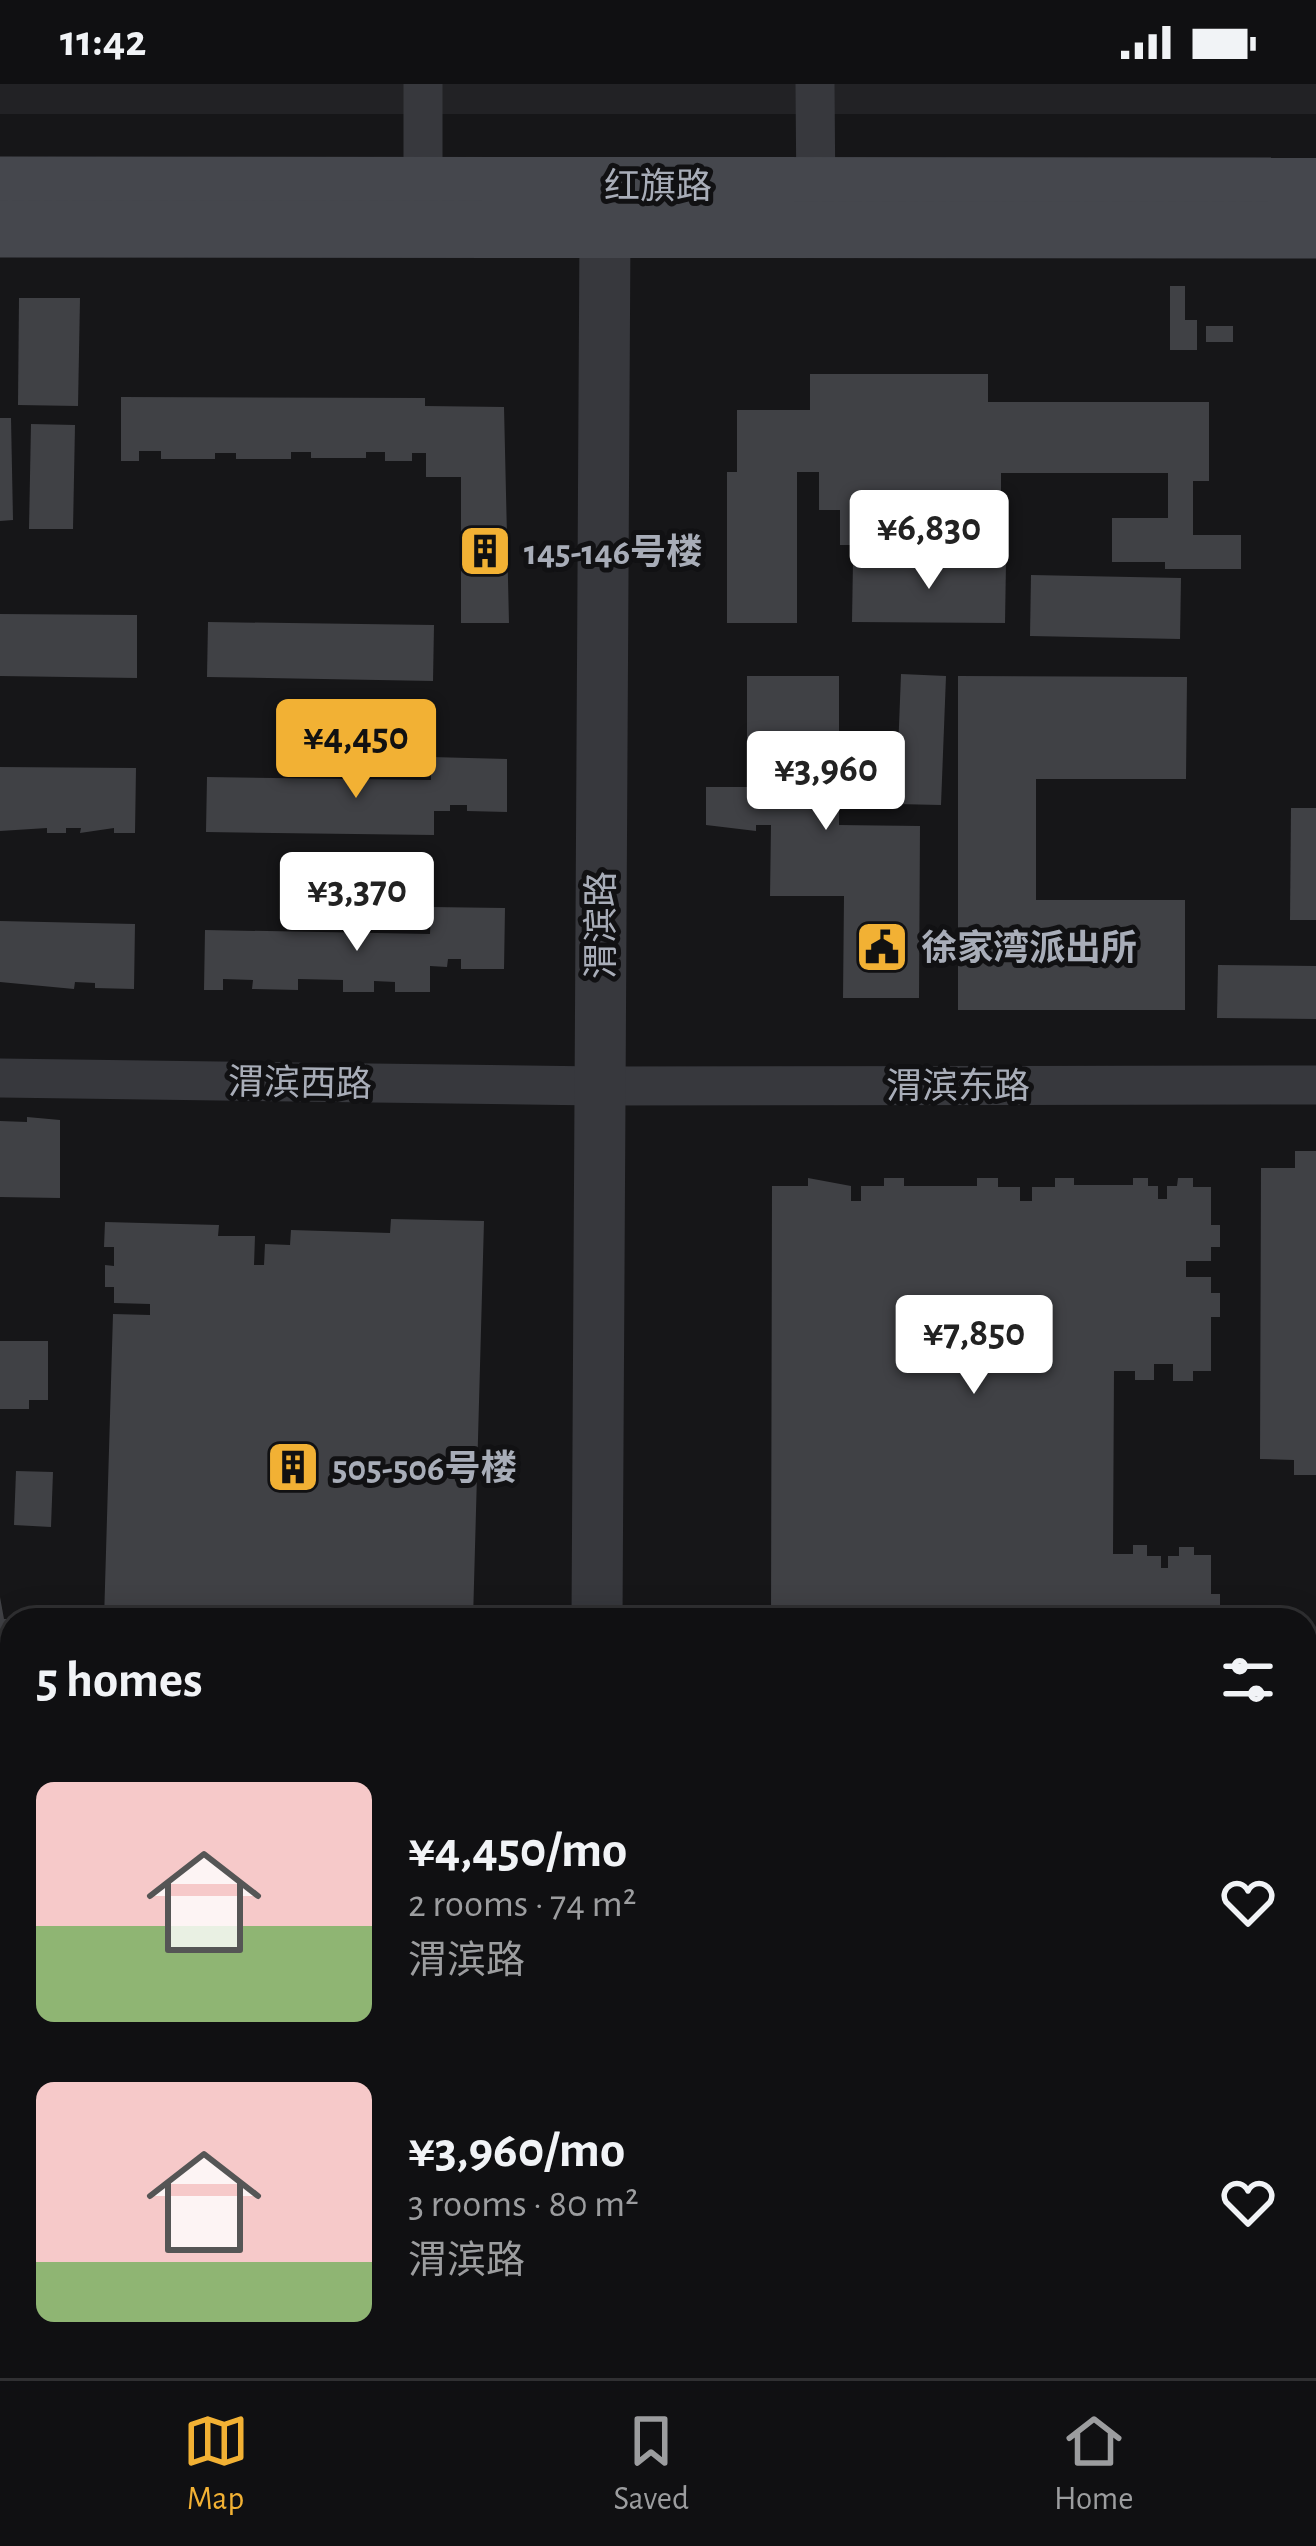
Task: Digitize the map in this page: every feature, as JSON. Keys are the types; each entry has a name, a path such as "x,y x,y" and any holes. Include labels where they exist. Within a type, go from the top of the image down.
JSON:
{"main road":[{"name":"红旗路","path":"0,185 423,207 817,208 1316,230"},
{"name":"红旗路","path":"0,229 423,207 605,230 817,208 1316,186"}],"street":[{"path":"423,207 424,84"},
{"path":"815,84 817,208"},
{"name":"渭滨路","path":"597,1608 605,230"},
{"name":"渭滨西路","path":"0,1078 599,1086"},
{"name":"渭滨东路","path":"599,1086 1316,1085"}],"shaded area":[{"path":"0,84 1316,84 1316,114 0,114"}],"building":[{"path":"1170,286 1185,286 1185,320 1197,320 1197,350 1170,350"},
{"path":"19,298 80,298 78,406 18,405"},
{"path":"1206,326 1233,326 1233,342 1206,342"},
{"path":"810,374 988,374 988,402 1209,402 1209,481 1193,481 1193,535 1241,535 1241,569 1165,569 1165,562 1112,562 1112,518 1168,518 1168,473 1001,473 1001,545 840,545 840,510 819,510 819,472 797,472 797,623 727,623 727,472 737,472 737,410 810,410"},
{"name":"145-146号楼","path":"121,397 425,398 425,406 504,407 509,623 461,623 461,477 426,477 426,453 412,453 412,461 385,461 385,452 366,452 366,458 311,458 311,452 291,452 291,459 236,459 236,453 215,453 215,459 161,459 161,451 139,451 139,461 121,461"},
{"path":"0,418 11,418 13,520 0,521"},
{"path":"31,424 75,425 73,529 29,529"},
{"path":"853,561 1006,562 1005,623 852,622"},
{"path":"1031,575 1181,578 1180,639 1030,636"},
{"path":"0,614 137,615 137,678 0,676"},
{"path":"208,622 434,625 433,681 207,677"},
{"path":"901,674 946,676 941,805 896,804"},
{"path":"747,676 839,676 839,825 920,826 919,998 843,998 844,896 770,896 771,825 756,825 756,831 706,825 706,787 747,787"},
{"path":"958,676 1187,677 1186,779 1036,779 1036,900 1185,900 1185,1010 958,1010"},
{"path":"431,757 507,759 507,812 467,811 467,805 450,805 450,811 434,811 434,835 206,832 207,777 431,780"},
{"path":"0,767 136,768 135,833 114,833 114,828 80,833 81,828 66,828 66,833 47,833 47,828 0,831"},
{"path":"1291,808 1316,808 1316,920 1290,920"},
{"path":"431,907 505,908 504,969 461,969 461,959 448,959 447,967 430,966 430,992 395,992 395,982 374,981 374,992 343,992 343,980 298,979 298,990 252,989 253,980 223,979 223,990 204,990 205,930 430,934"},
{"path":"0,921 135,924 134,989 95,988 95,983 75,982 74,989 0,982"},
{"path":"1218,965 1316,966 1316,1019 1217,1018"},
{"path":"27,1117 60,1120 60,1198 0,1197 0,1121 27,1122"},
{"path":"1295,1151 1316,1151 1316,1475 1294,1475 1294,1460 1260,1459 1261,1168 1295,1168"},
{"path":"808,1178 851,1186 851,1201 861,1201 861,1186 884,1186 884,1178 904,1178 904,1186 977,1186 977,1178 998,1178 998,1187 1020,1187 1020,1201 1032,1201 1032,1187 1055,1187 1055,1178 1074,1178 1074,1185 1133,1185 1133,1178 1148,1178 1148,1186 1158,1186 1158,1199 1167,1199 1167,1186 1177,1186 1178,1178 1193,1178 1193,1187 1211,1187 1211,1225 1220,1225 1220,1247 1211,1247 1211,1261 1186,1261 1186,1277 1211,1277 1211,1293 1220,1293 1220,1317 1211,1317 1211,1371 1193,1371 1193,1381 1173,1381 1173,1364 1154,1364 1154,1380 1135,1380 1135,1371 1114,1371 1113,1554 1133,1554 1133,1545 1147,1545 1147,1556 1161,1556 1161,1568 1168,1568 1168,1556 1179,1556 1179,1547 1194,1547 1194,1555 1211,1555 1211,1594 1220,1594 1220,1608 771,1608 772,1186 808,1186"},
{"name":"505-506号楼","path":"391,1219 484,1221 473,1608 104,1608 113,1314 150,1315 150,1304 114,1303 114,1287 105,1287 105,1265 114,1266 114,1247 104,1247 105,1222 219,1225 218,1236 255,1236 254,1265 264,1265 265,1244 290,1245 291,1230 390,1233"},
{"path":"0,1341 48,1341 48,1400 29,1400 29,1409 0,1409"},
{"path":"16,1471 53,1472 51,1527 14,1525"}],"place":[{"name":"145-146号楼","path":"485,551"},
{"name":"徐家湾派出所","path":"882,947"},
{"name":"505-506号楼","path":"293,1467"}]}
